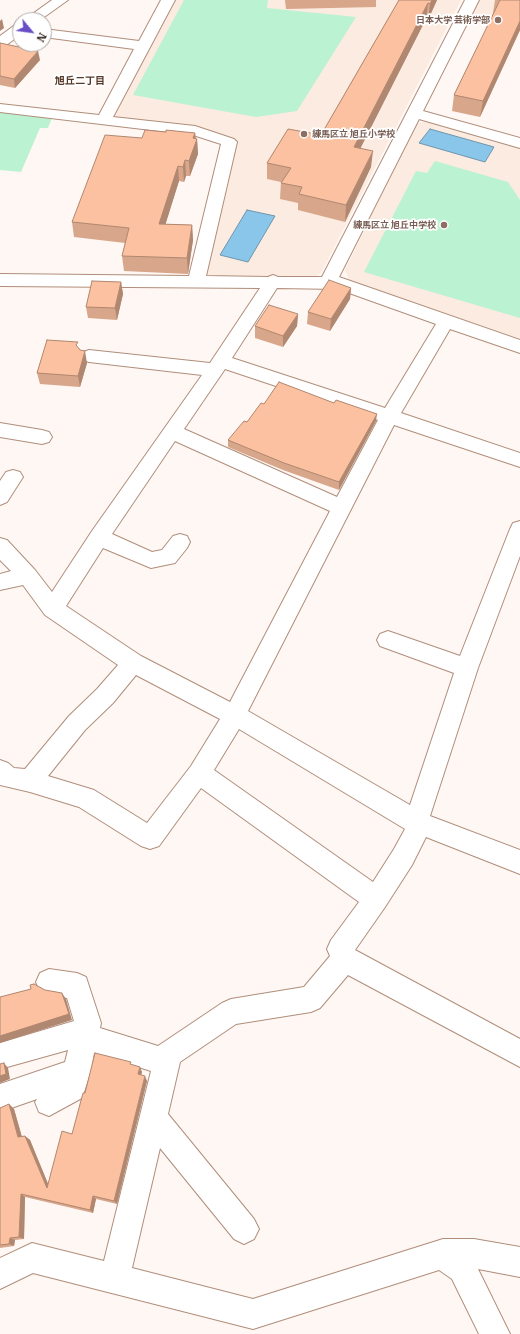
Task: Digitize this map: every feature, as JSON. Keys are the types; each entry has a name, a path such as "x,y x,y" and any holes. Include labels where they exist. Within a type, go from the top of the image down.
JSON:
{"street":[{"path":"43,12 61,0"},
{"path":"104,119 168,0"},
{"path":"328,282 472,0"},
{"path":"0,43 12,32"},
{"path":"52,34 142,46"},
{"path":"0,108 104,119 195,131 229,142 196,282"},
{"path":"413,113 520,143"},
{"path":"0,280 339,283 520,347"},
{"path":"53,609 99,537 219,366 273,282"},
{"path":"0,770 8,777 30,781 86,798 150,838 199,773 235,715 389,417 446,320"},
{"path":"89,356 219,366 389,417 520,460"},
{"path":"0,430 42,437"},
{"path":"172,432 342,508"},
{"path":"0,497 13,477"},
{"path":"520,529 467,668 418,823 403,857 376,899 340,949 345,959 520,1054"},
{"path":"99,537 151,560 168,557 180,542"},
{"path":"0,546 28,576 53,609 133,663 235,715 418,823 520,862"},
{"path":"0,582 28,576"},
{"path":"388,640 467,668"},
{"path":"30,781 69,733 105,696 133,663"},
{"path":"199,773 376,899"},
{"path":"0,1056 77,1034 160,1060 231,1012 311,999 345,959"},
{"path":"49,982 77,986 88,1023 72,1088 49,1102"},
{"path":"115,1279 169,1053"},
{"path":"0,1098 77,1071"},
{"path":"154,1118 244,1229"},
{"path":"443,1254 462,1269 495,1334"},
{"path":"0,1274 32,1258 253,1314 443,1254 474,1254 520,1262"}],"shaded area":[{"name":"練馬区立 旭丘小学校","path":"174,0 461,0 321,273 313,278 210,277 204,273 235,140 198,128 116,117 112,115"},
{"name":"日本大学 芸術学部","path":"479,0 520,0 520,32 478,24 472,16"},
{"name":"練馬区立 旭丘中学校","path":"428,121 520,147 520,342 350,282 345,270 417,123"}],"green space":[{"path":"184,0 268,0 267,8 356,17 297,111 256,117 133,95"},
{"path":"0,112 52,118 48,128 40,128 21,172 0,170"},
{"name":"練馬区立 旭丘中学校","path":"435,161 508,182 520,200 520,318 364,272 416,171 427,173"}],"water":[{"path":"430,129 494,147 485,162 419,143"},
{"path":"247,210 275,216 248,262 220,255"}],"building":[{"path":"399,0 432,0 430,4 428,3 354,147 373,151 346,205 299,194 302,187 281,183 291,168 267,163 288,129 321,135"},
{"path":"500,0 520,0 520,21 483,101 454,95"},
{"path":"0,43 12,46 12,52 37,52 14,79 0,76"},
{"path":"145,130 166,132 166,130 195,133 193,138 197,139 189,161 185,160 183,167 178,166 159,224 192,225 187,258 122,256 129,228 72,222 105,135 142,138"},
{"path":"329,280 351,288 331,319 308,312"},
{"path":"92,281 121,282 115,308 86,307"},
{"path":"269,305 298,314 283,336 255,326"},
{"path":"47,340 78,342 76,345 80,350 85,351 78,376 37,373"},
{"path":"279,382 334,403 336,400 377,414 339,482 284,463 228,440 244,421 247,422 261,403 264,404"},
{"path":"34,984 45,990 62,993 69,1014 0,1036 0,997 31,989 30,985"},
{"path":"95,1053 131,1062 130,1064 140,1067 138,1074 145,1076 114,1201 93,1196 90,1210 21,1194 19,1237 10,1238 9,1244 0,1245 0,1108 9,1104 18,1137 25,1136 47,1188 62,1131 72,1134 83,1093 85,1093"},
{"path":"4,1063 6,1074 0,1076 0,1064"}],"place":[{"name":"日本大学 芸術学部","path":"498,20"},
{"name":"練馬区立 旭丘小学校","path":"304,134"},
{"name":"練馬区立 旭丘中学校","path":"444,225"}],"district":[{"name":"旭丘二丁目","path":"80,81"}]}
